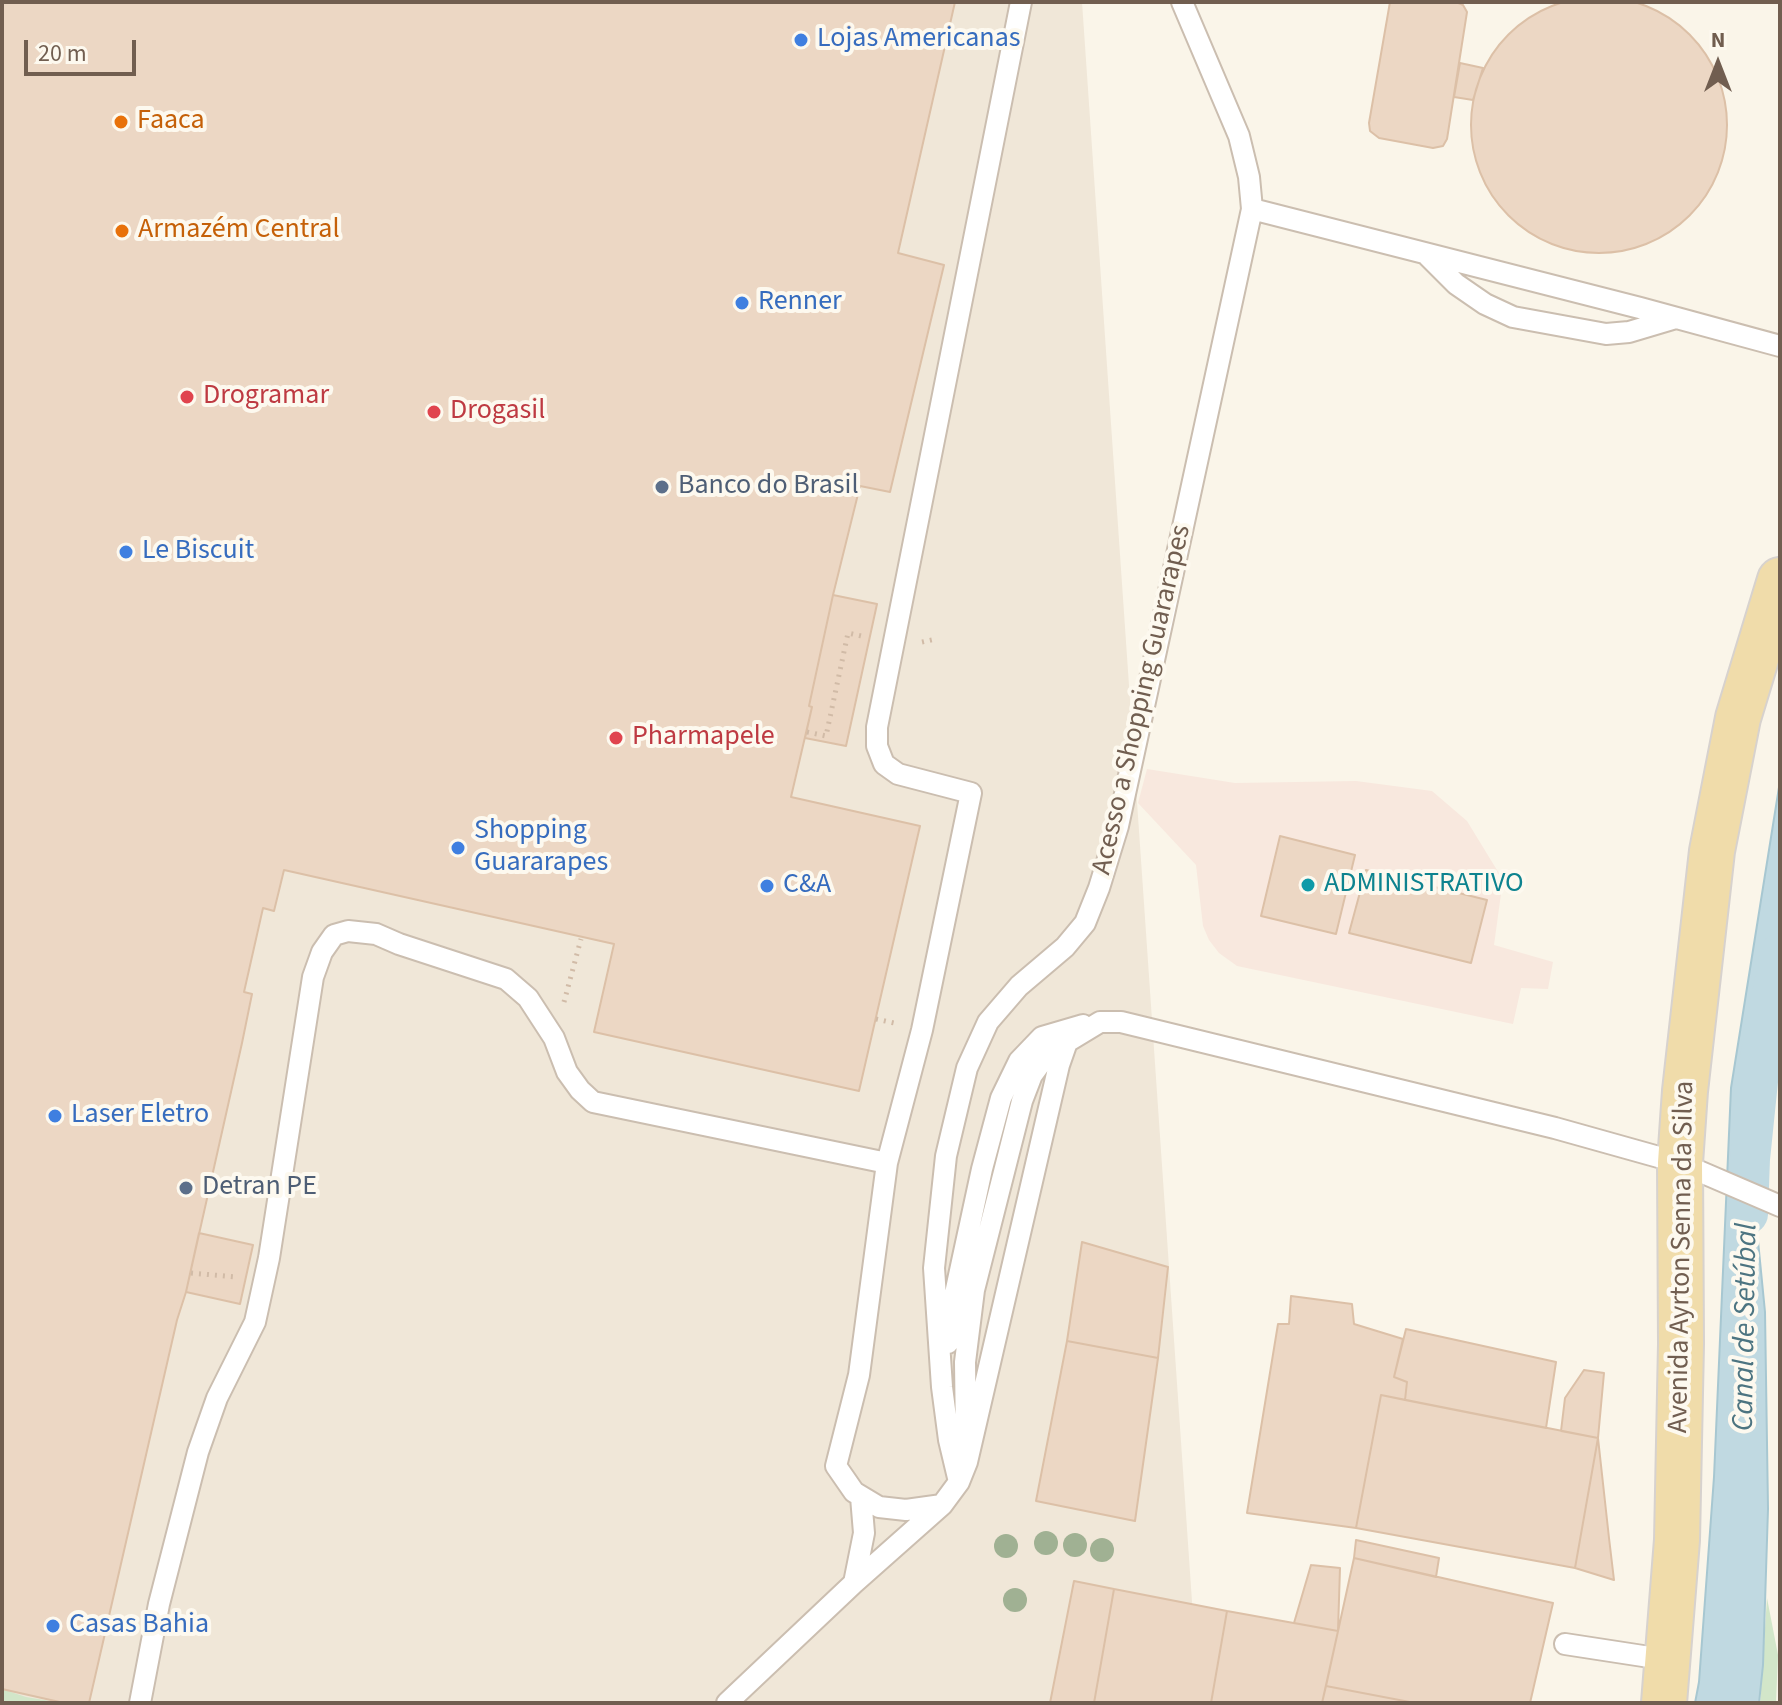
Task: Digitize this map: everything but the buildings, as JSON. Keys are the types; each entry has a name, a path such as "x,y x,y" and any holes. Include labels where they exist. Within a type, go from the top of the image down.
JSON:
{"main road":[{"name":"Avenida Ayrton Senna da Silva","path":"1664,1703 1677,1525 1681,1344 1680,1163 1712,851 1738,718 1780,580"}],"lane":[{"path":"942,1505 906,1510 879,1507 861,1497 836,1466 859,1375 887,1163 922,1030 971,793 898,774 884,764 877,746 877,727 1021,2"},
{"name":"Acesso a Shopping Guararapes","path":"959,1482 949,1440 942,1387 934,1268 946,1156 967,1068 988,1022 1019,986 1065,947 1085,923 1099,888 1118,826 1252,209 1249,177 1239,136 1182,2"},
{"path":"1252,209 1780,346"},
{"path":"1427,255 1456,284 1485,304 1513,317 1606,334 1629,332 1676,318"},
{"path":"140,1703 159,1604 198,1452 217,1398 255,1322 313,977 322,952 334,935 348,931 376,934 506,979 528,998 554,1038 567,1072 593,1102 887,1163"},
{"path":"967,1462 965,1362 974,1290 1022,1101 1032,1075 1043,1060 1100,1022"},
{"path":"942,1387 953,1303 1001,1098 1019,1061 1042,1037 1070,1027 1121,1022 1555,1128 1680,1163 1780,1206"},
{"path":"727,1703 942,1505 959,1482 967,1462 1057,1073 1067,1042"},
{"path":"854,1583 864,1533 861,1497"},
{"path":"1565,1644 1669,1660"}],"path":[{"path":"554,1038 581,939"},
{"path":"191,1273 264,1280"}],"shaded area":[{"path":"2,2 1082,2 1199,1703 2,1703"},
{"path":"1147,769 1235,783 1356,781 1432,791 1467,821 1500,875 1501,894 1494,945 1553,962 1548,989 1521,988 1513,1024 1237,966 1219,953 1203,926 1196,865 1138,803"}],"green space":[{"path":"1767,1598 1778,1655 1776,1703 1760,1703"},
{"path":"2,1689 26,1697 62,1703 2,1703"}],"water":[{"path":"1780,781 1780,953 1761,1052 1750,1159 1765,1312 1768,1509 1763,1665 1759,1703 1695,1703 1714,1477 1731,1088"}],"waterway":[{"name":"Canal de Setúbal","path":"1748,1214 1750,1159 1761,1052 1780,953"}],"place":[{"name":"Lojas Americanas","path":"801,40"},
{"name":"Faaca","path":"121,122"},
{"name":"Armazém Central","path":"122,231"},
{"name":"Renner","path":"742,303"},
{"name":"Drogramar","path":"187,397"},
{"name":"Drogasil","path":"434,412"},
{"name":"Banco do Brasil","path":"662,487"},
{"name":"Le Biscuit","path":"126,552"},
{"name":"Pharmapele","path":"616,738"},
{"name":"Shopping Guararapes","path":"458,848"},
{"name":"ADMINISTRATIVO","path":"1308,885"},
{"name":"C&A","path":"767,886"},
{"name":"Laser Eletro","path":"55,1116"},
{"name":"Detran PE","path":"186,1188"},
{"name":"Casas Bahia","path":"53,1626"}]}
